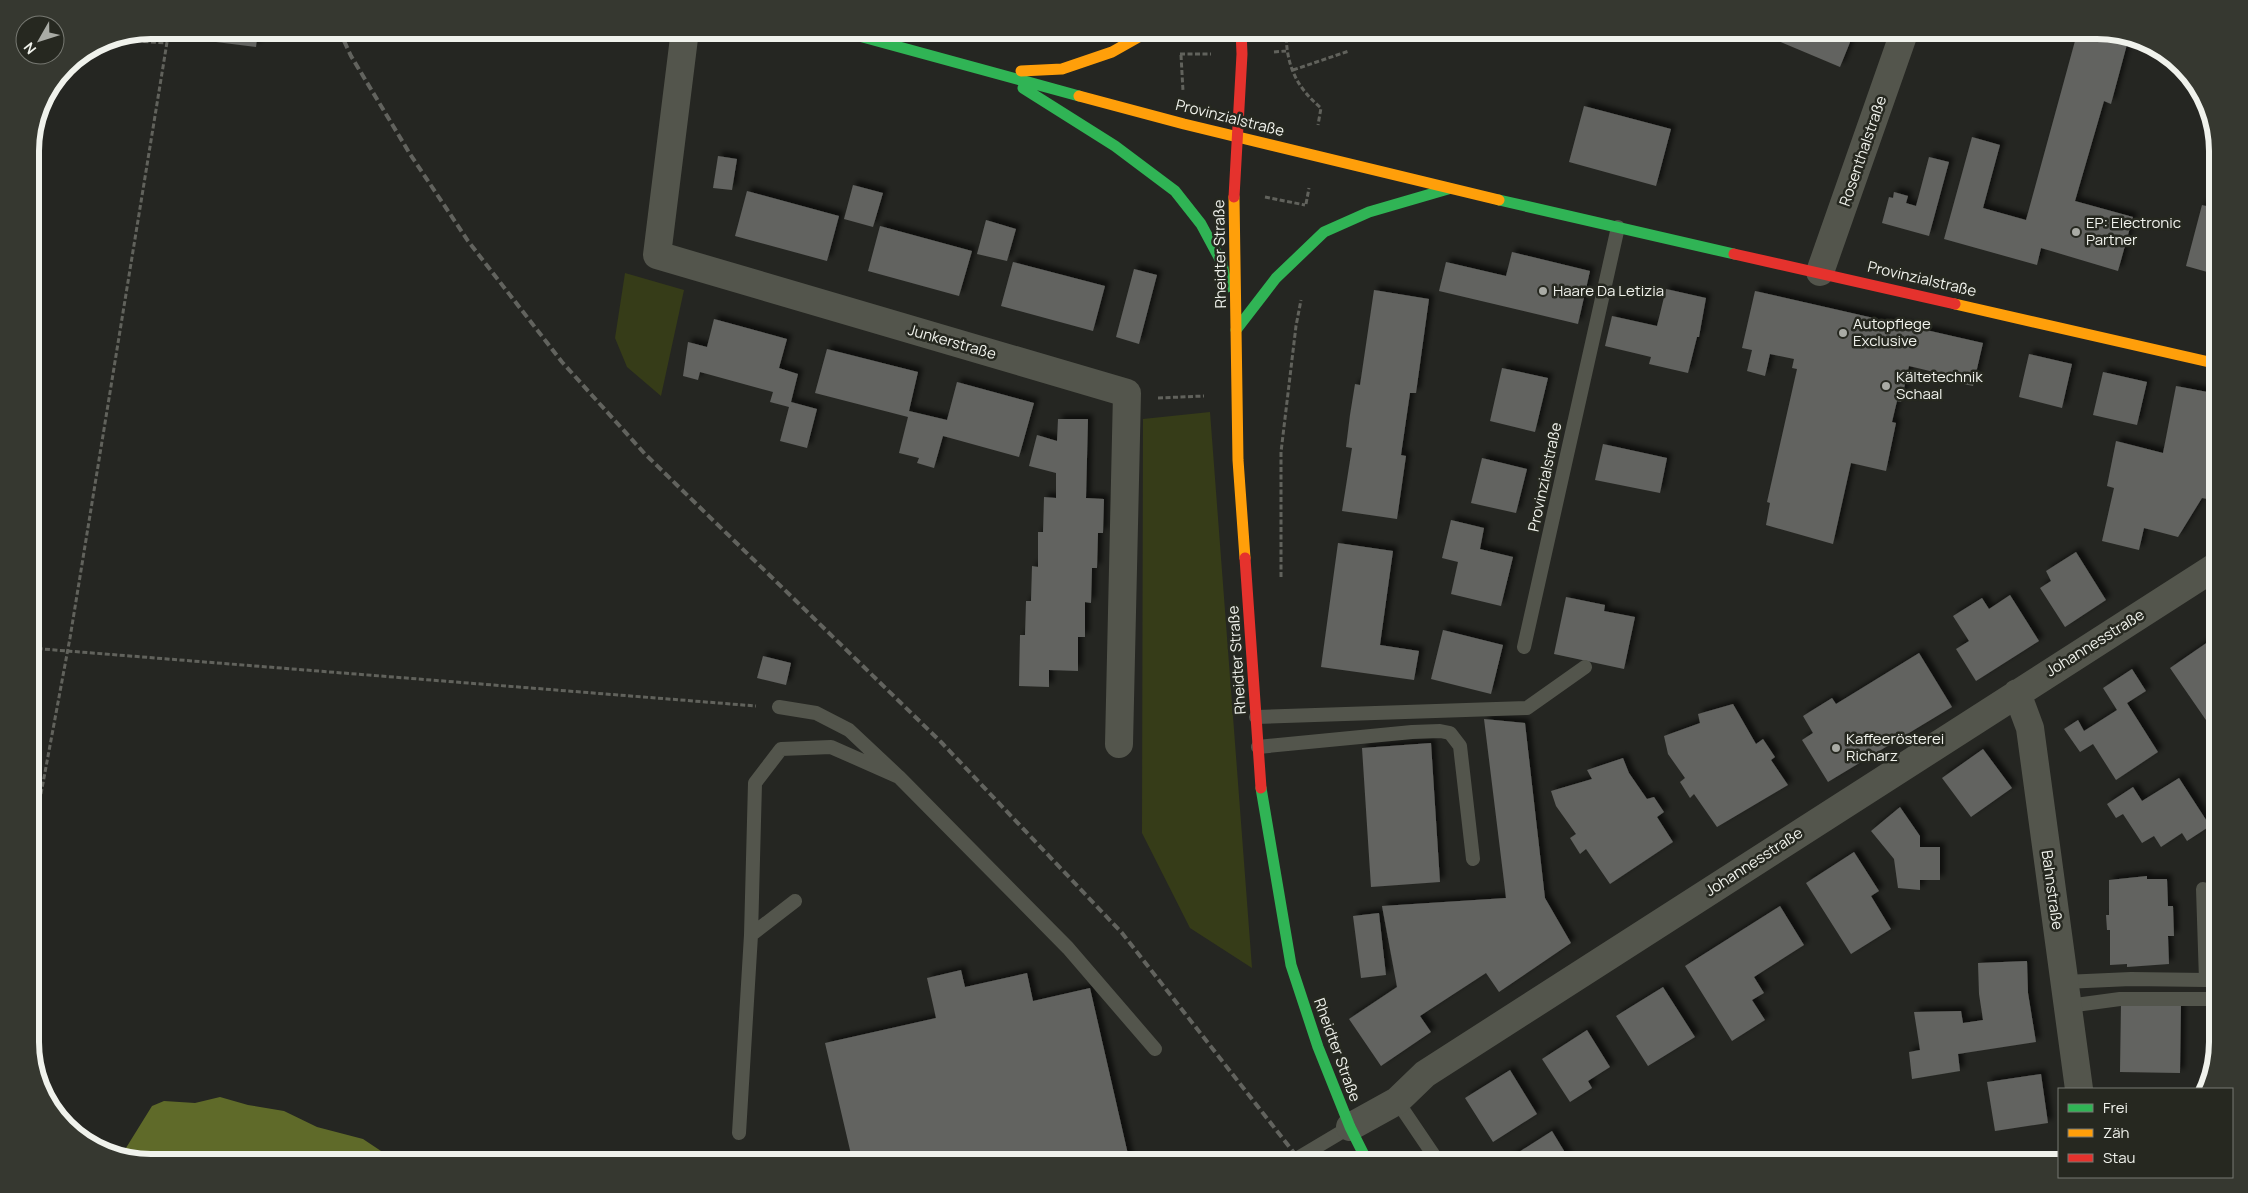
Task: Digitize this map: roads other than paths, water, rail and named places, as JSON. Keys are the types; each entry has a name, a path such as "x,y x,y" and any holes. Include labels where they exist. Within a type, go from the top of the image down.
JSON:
{"main road":[{"name":"Provinzialstraße","path":"872,39 1237,137 1450,189 2209,362"},
{"path":"998,72 1062,69 1112,52 1135,39"},
{"name":"Rheidter Straße","path":"1241,39 1234,190 1238,460 1262,798 1291,965 1318,1047 1350,1126 1364,1154"},
{"path":"998,72 1115,146 1175,191 1201,224 1222,263 1236,330"},
{"path":"1236,330 1276,278 1324,232 1369,212 1450,189"}],"street":[{"name":"Junkerstraße","path":"684,39 657,255 1128,393 1119,744"},
{"name":"Rosenthalstraße","path":"1820,272 1902,39"},
{"name":"Johannesstraße","path":"1350,1126 1397,1101 1426,1074 2209,571"},
{"name":"Bahnstraße","path":"2017,693 2030,728 2079,1088"}],"lane":[{"name":"Provinzialstraße","path":"1524,647 1618,226"},
{"path":"1256,718 1527,708 1586,667"},
{"path":"779,707 816,714 849,730 899,777 1068,948 1155,1049"},
{"path":"1258,747 1412,732 1440,731 1450,733 1460,746 1473,859"},
{"path":"739,1133 751,935 754,783 781,749 832,747 899,777"},
{"path":"2066,994 2131,979 2206,980 2203,889"},
{"path":"751,935 794,901"},
{"path":"2066,994 2120,1000 2209,999"},
{"path":"1397,1101 1433,1154"},
{"name":"Johannesstraße","path":"1304,1154 1350,1126"}],"railway":[{"path":"343,39 351,56 410,154 468,241 562,362 645,454 941,742 1122,933 1295,1154"}],"place":[{"name":"EP: Electronic Partner","path":"2076,232"},
{"name":"Haare Da Letizia","path":"1543,291"},
{"name":"Autopflege Exclusive","path":"1843,333"},
{"name":"Kältetechnik Schaal","path":"1886,386"},
{"name":"Kaffeerösterei Richarz","path":"1836,748"}]}
